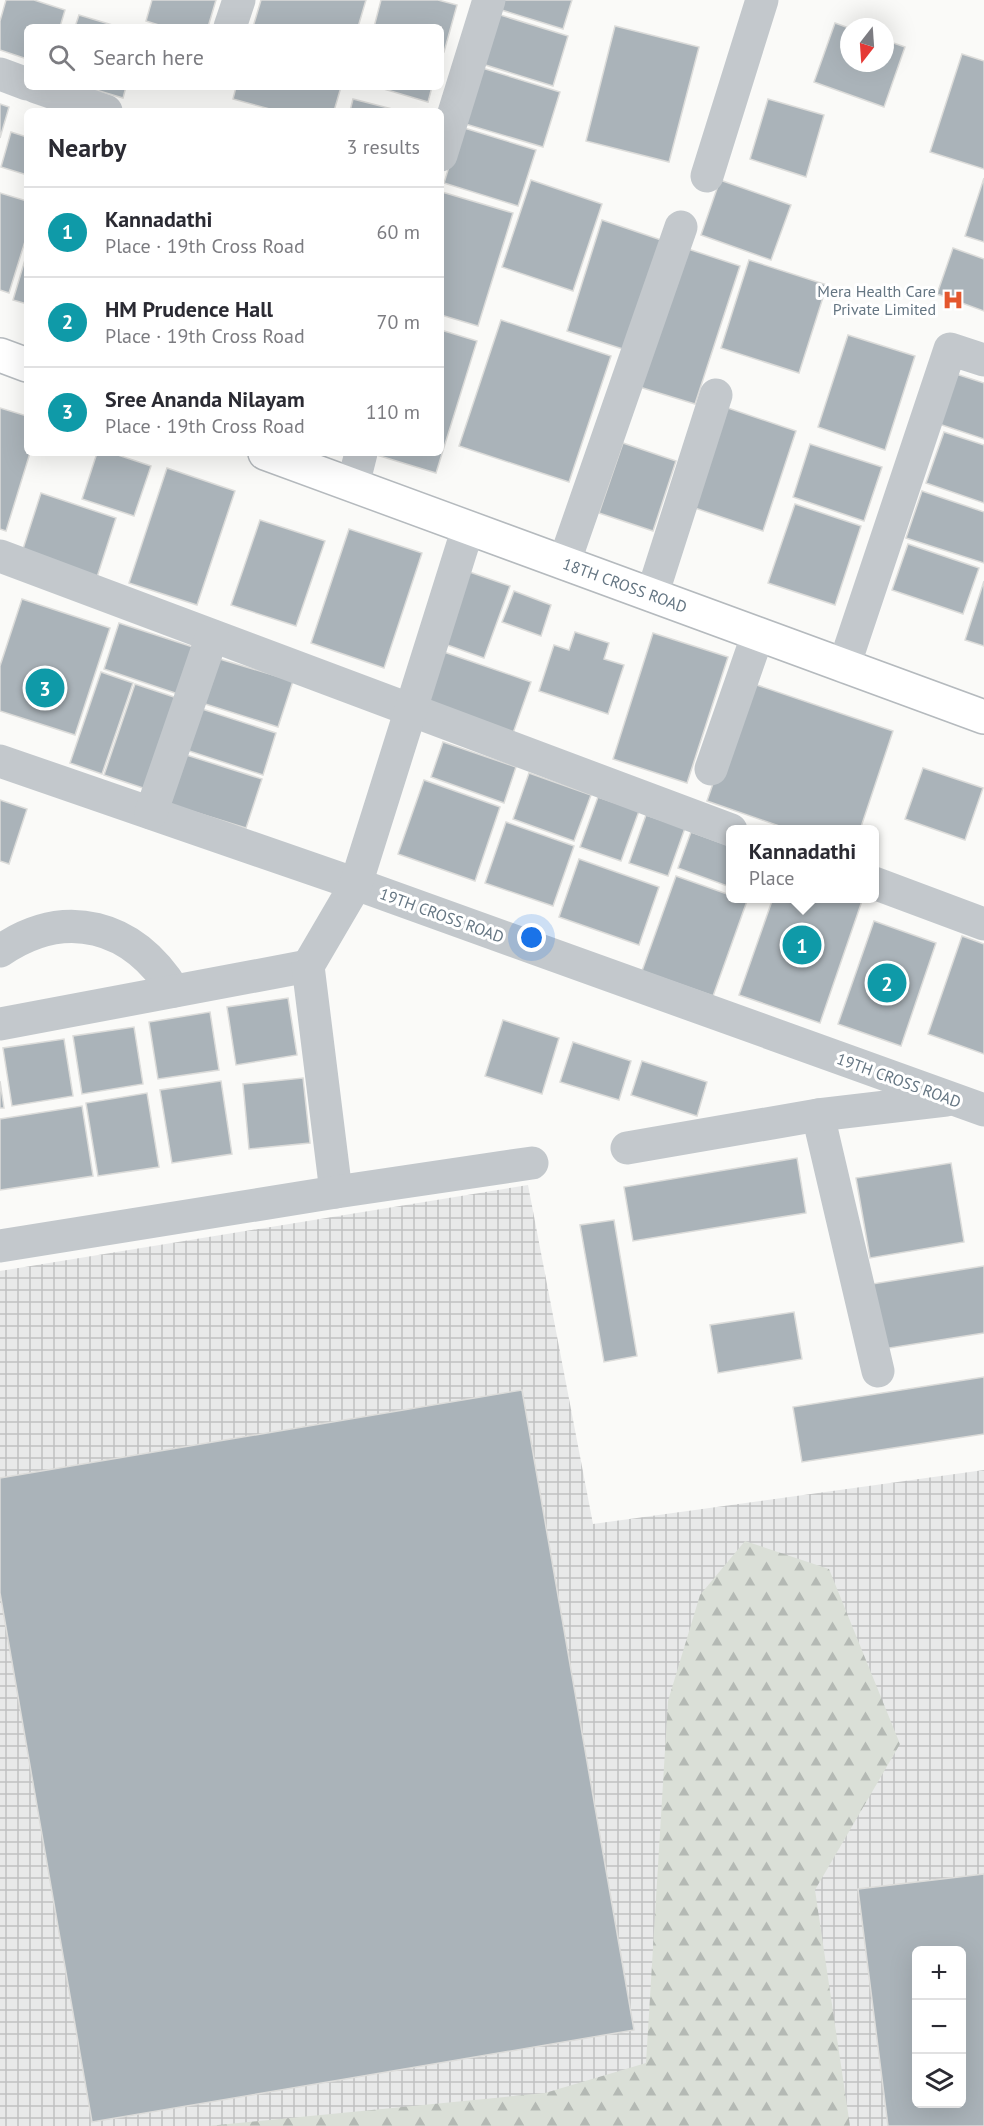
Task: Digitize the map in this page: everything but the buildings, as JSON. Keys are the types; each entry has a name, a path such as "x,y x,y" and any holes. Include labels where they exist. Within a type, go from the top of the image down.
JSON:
{"main road":[{"path":"0,356 24,364"},
{"name":"18TH CROSS ROAD","path":"273,456 984,717"}],"street":[{"path":"231,24 239,0"},
{"path":"444,145 489,0"},
{"path":"707,176 762,0"},
{"path":"0,75 24,83"},
{"path":"45,90 97,108"},
{"path":"564,562 681,226"},
{"path":"844,666 950,349 984,360"},
{"path":"652,595 716,395"},
{"path":"353,485 360,456"},
{"path":"336,1192 308,966 356,884 468,528"},
{"path":"0,556 726,828"},
{"path":"711,770 758,634"},
{"path":"151,813 213,636"},
{"name":"19TH CROSS ROAD","path":"0,761 356,884 969,1105"},
{"path":"879,885 984,924"},
{"path":"0,951 18,939 39,931 62,927 85,927 128,942 146,955 162,972 174,991"},
{"path":"0,1024 308,966"},
{"path":"627,1148 818,1115 969,1105"},
{"path":"818,1115 878,1371"},
{"path":"0,1246 532,1163"}],"shaded area":[{"path":"528,1185 593,1524 984,1470 984,2126 0,2126 0,1271"}],"green space":[{"path":"745,1541 829,1569 900,1744 815,1890 850,2126 208,2126 545,2093 646,2063 668,1701 700,1595"}],"place":[{"name":"Mera Health Care Private Limited","path":"953,300"},
{"name":"Sree Ananda Nilayam","path":"45,688"},
{"name":"Kannadathi","path":"802,945"},
{"name":"HM Prudence Hall","path":"887,983"}]}
